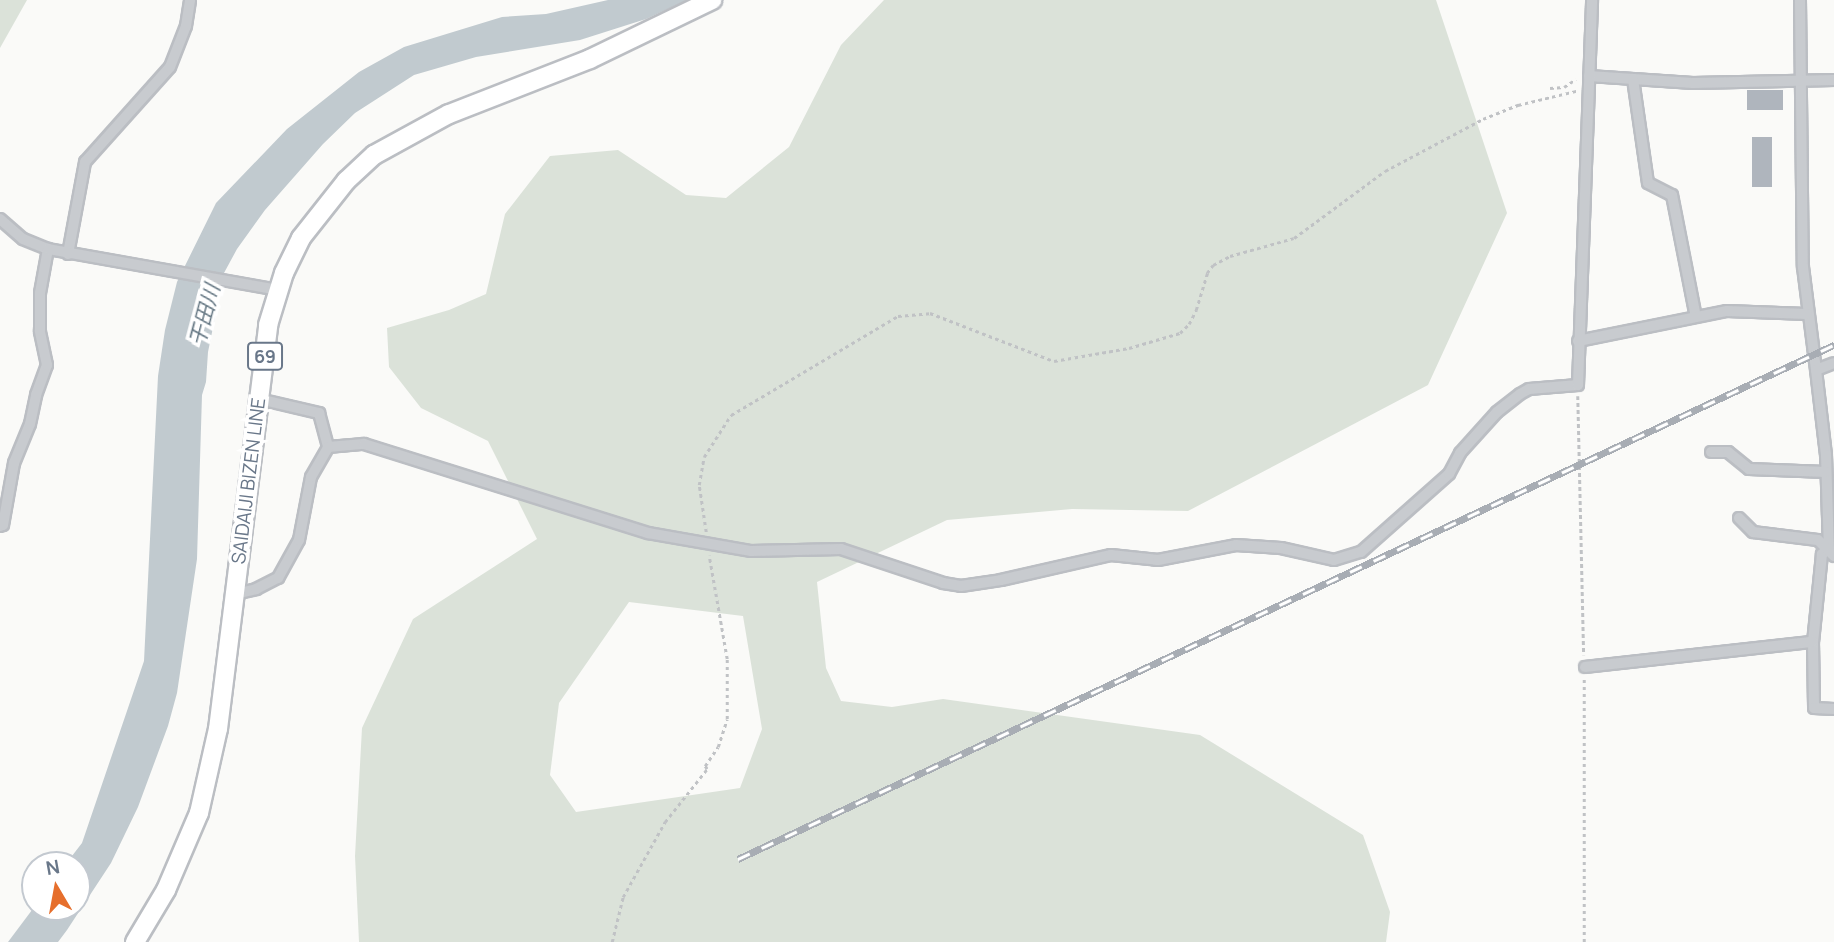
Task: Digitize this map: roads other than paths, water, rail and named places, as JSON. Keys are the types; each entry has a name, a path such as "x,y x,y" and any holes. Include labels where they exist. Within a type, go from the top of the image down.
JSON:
{"main road":[{"name":"SAIDAIJI BIZEN LINE","path":"135,942 166,890 200,813 218,729 268,325 278,290 302,238 346,181 374,155 449,114 590,59 712,0"}],"street":[{"path":"68,254 85,162 170,67 186,26 190,0"},
{"path":"328,447 364,444 648,533 751,551 841,549 943,583 961,586 1001,580 1111,555 1158,560 1236,545 1281,548 1334,561 1361,552 1449,474 1460,453 1497,412 1520,394 1529,389 1577,385 1592,0"},
{"path":"1800,0 1803,267 1826,471 1831,552"},
{"path":"1589,82 1633,79 1693,83 1834,80"},
{"path":"1633,79 1648,184 1672,195 1696,317"},
{"path":"0,219 23,239 48,249 278,290"},
{"path":"0,527 3,525 13,463 30,424 47,365 40,331 40,292 48,249"},
{"path":"1578,341 1727,311 1768,310 1807,314"},
{"path":"1816,370 1834,363"},
{"path":"235,594 256,589 278,578 299,540 311,477 328,447 319,413 259,399"},
{"path":"1711,452 1728,452 1749,469 1826,471"},
{"path":"1739,518 1753,532 1818,540 1831,552"},
{"path":"1831,552 1822,555 1813,642 1814,708 1834,709"},
{"path":"1585,667 1813,642"}],"water":[{"name":"干田川","path":"608,0 687,0 646,19 580,40 476,57 414,75 355,113 323,144 265,210 237,249 224,273 202,395 197,559 177,693 168,726 138,807 111,863 91,893 91,851 76,851 82,843 144,661 158,376 165,330 177,282 216,203 287,129 359,72 404,47 502,17 546,14"},
{"path":"24,921 73,921 58,942 8,942"}],"railway":[{"path":"738,859 1834,345"}]}
